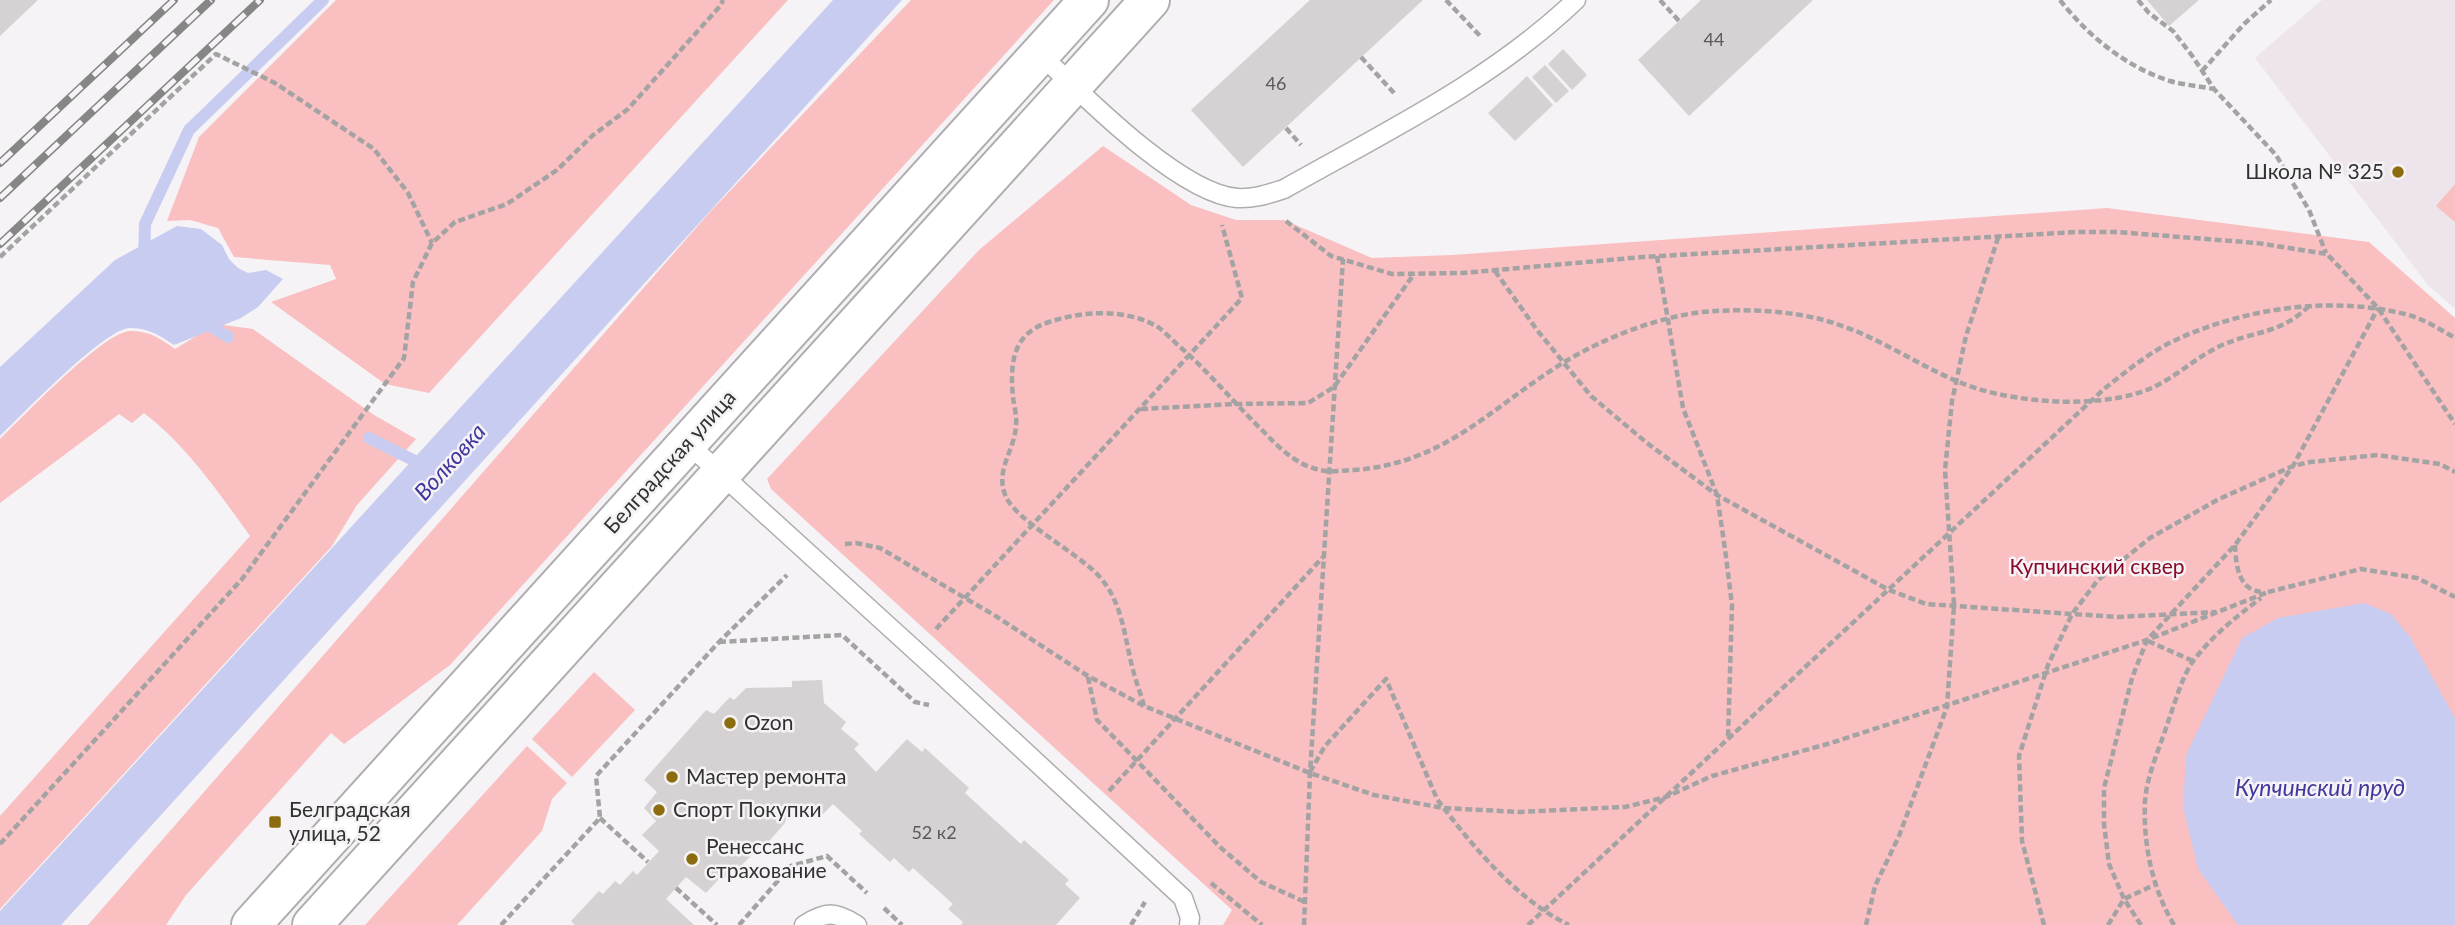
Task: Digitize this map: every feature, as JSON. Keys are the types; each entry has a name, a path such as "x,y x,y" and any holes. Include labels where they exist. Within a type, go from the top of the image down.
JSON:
{"street":[{"name":"Белградская улица","path":"251,925 1089,0"},
{"path":"312,925 1150,0"}],"lane":[{"path":"1040,54 1111,121 1172,168 1210,191 1235,198 1259,197 1284,189 1415,115 1503,60 1549,25 1576,0"},
{"path":"687,443 1183,898 1190,918 1189,925"},
{"path":"804,925 820,915 838,914 857,925"}],"path":[{"path":"0,844 242,579 404,358 413,282 432,243 455,222 507,204 557,170 592,136 628,108 723,0"},
{"path":"1446,0 1503,60"},
{"path":"1660,0 1679,21"},
{"path":"2060,0 2079,25 2104,46 2143,69 2171,81 2214,89"},
{"path":"2138,0 2149,13 2173,31 2214,89 2276,156 2309,210 2327,254 2378,308 2455,424"},
{"path":"2202,71 2244,24 2271,0"},
{"path":"0,257 216,54 275,83 373,149 408,194 432,243"},
{"path":"1361,57 1415,115"},
{"path":"1284,219 1331,256 1392,274 1494,270 1999,235 2118,232 2256,243 2327,254"},
{"path":"916,651 1242,298 1224,229"},
{"path":"1866,925 1875,886 1899,836 1947,707 1954,605 1947,535 1945,470 1956,381 1966,336 1999,235"},
{"path":"1657,257 1683,408 1717,495 1732,605 1728,740"},
{"path":"1304,925 1310,773 1343,259"},
{"path":"1494,270 1536,330 1591,396 1647,443 1717,495 1889,590 1926,604 2117,617 2221,611"},
{"path":"1140,409 1308,403 1334,387 1415,274"},
{"path":"1144,706 1124,624 1113,595 1079,557 1033,524 1007,500 1001,474 1017,426 1012,358 1026,332 1047,322 1088,313 1125,315 1158,327 1190,355 1275,443 1306,467 1329,472 1382,468 1424,454 1474,426 1563,363 1608,338 1668,320 1712,311 1768,311 1825,320 1875,338 1956,381 2014,398 2057,401 2093,400 2136,394 2174,378 2224,344 2272,331 2298,317 2310,305"},
{"path":"1528,925 2093,400 2140,361 2178,338 2209,327 2249,316 2310,305 2378,308 2414,317 2455,338"},
{"path":"2141,925 2124,899 2109,864 2104,824 2104,789 2132,678 2147,640 2235,545 2293,466 2378,308"},
{"path":"2044,925 2022,841 2019,755 2044,675 2072,614 2098,580 2150,538 2219,499 2293,466 2310,461 2378,455 2440,464 2455,471"},
{"path":"841,544 856,543 880,548 1088,676 1144,706 1310,773 1374,795 1443,808 1520,812 1625,807 1666,797 1712,776 1832,743 2147,640 2268,592 2361,569 2417,578 2455,597"},
{"path":"2235,545 2236,569 2246,587 2256,592 2268,592"},
{"path":"1090,812 1323,557"},
{"path":"648,862 600,818 596,776 719,642 790,573"},
{"path":"2174,925 2154,885 2148,848 2145,800 2156,758 2176,699 2193,661 2228,623 2268,592"},
{"path":"719,642 842,635 915,702 934,706"},
{"path":"2147,640 2193,661"},
{"path":"1088,676 1097,720 1220,847 1261,882 1305,902"},
{"path":"1310,773 1325,746 1387,680 1443,808 1461,832 1528,901 1569,925"},
{"path":"501,925 600,818"},
{"path":"2108,925 2124,899 2154,885"},
{"path":"676,888 717,925"},
{"path":"1131,925 1147,900"}],"shaded area":[{"name":"Школа № 325","path":"2322,0 2455,0 2455,309 2428,285 2255,58"}],"green space":[{"path":"336,0 788,0 429,393 385,384 271,302 336,279 330,265 234,257 218,228 190,220 167,221 199,137"},
{"path":"911,0 1054,0 450,665 344,744 331,733 186,895 166,925 88,925 709,213"},
{"name":"Купчинский сквер","path":"1103,146 1191,205 1236,220 1284,220 1372,258 1452,255 2107,208 2369,242 2455,318 2455,925 1223,925 1232,910 771,489 767,479 979,250"},
{"path":"2455,184 2455,222 2436,206"},
{"path":"216,324 253,329 374,415 416,439 357,505 332,546 0,909 0,816 250,536 188,455 144,413 132,423 119,414 0,503 0,439 84,359 119,334 144,332 175,349"},
{"path":"594,672 635,710 572,777 532,739"},
{"path":"527,746 567,783 552,799 542,831 457,925 365,925"}],"water":[{"name":"Волковка","path":"833,0 902,0 61,925 0,925 0,911"},
{"path":"177,226 201,229 222,245 229,259 238,268 248,273 266,270 283,279 258,307 241,318 174,345 159,335 142,329 129,328 117,333 82,358 0,436 0,367 115,260"},
{"name":"Купчинский пруд","path":"2364,603 2391,614 2410,637 2455,718 2455,925 2238,925 2198,869 2183,807 2186,755 2242,638 2278,618"}],"building":[{"path":"0,0 38,0 0,36"},
{"path":"1310,0 1423,0 1243,167 1191,110"},
{"path":"1701,0 1813,0 1689,116 1638,60"},
{"path":"2147,0 2199,0 2169,26"},
{"path":"1563,49 1587,75 1572,90 1548,64"},
{"path":"1545,65 1569,91 1556,103 1532,77"},
{"path":"1527,76 1553,105 1515,141 1488,113"},
{"path":"822,680 824,703 846,722 841,729 859,744 854,749 876,772 907,739 922,752 925,748 969,788 965,793 1021,844 1024,840 1069,880 1065,884 1080,898 1056,925 961,925 963,922 948,909 953,904 913,868 909,872 894,858 890,862 859,834 862,831 833,804 821,816 786,818 785,823 764,847 761,845 740,867 737,864 722,881 719,879 706,893 686,877 666,899 694,925 575,925 571,921 599,891 603,894 615,881 620,885 633,871 637,875 659,851 642,835 656,821 644,808 657,792 644,780 706,710 714,714 730,697 734,700 746,688 792,687 792,681"}],"waterway":[{"path":"144,259 145,224 189,130 323,0"},
{"path":"201,320 228,337"},
{"path":"369,438 425,466"}],"railway":[{"path":"0,163 174,0"},
{"path":"0,198 211,0"},
{"path":"0,244 260,0"}],"place":[{"name":"Школа № 325","path":"2398,172"},
{"name":"Ozon","path":"730,723"},
{"name":"Мастер ремонта","path":"672,777"},
{"name":"Спорт Покупки","path":"659,810"},
{"name":"Белградская улица, 52","path":"275,822"},
{"name":"Ренессанс страхование","path":"692,859"}]}
